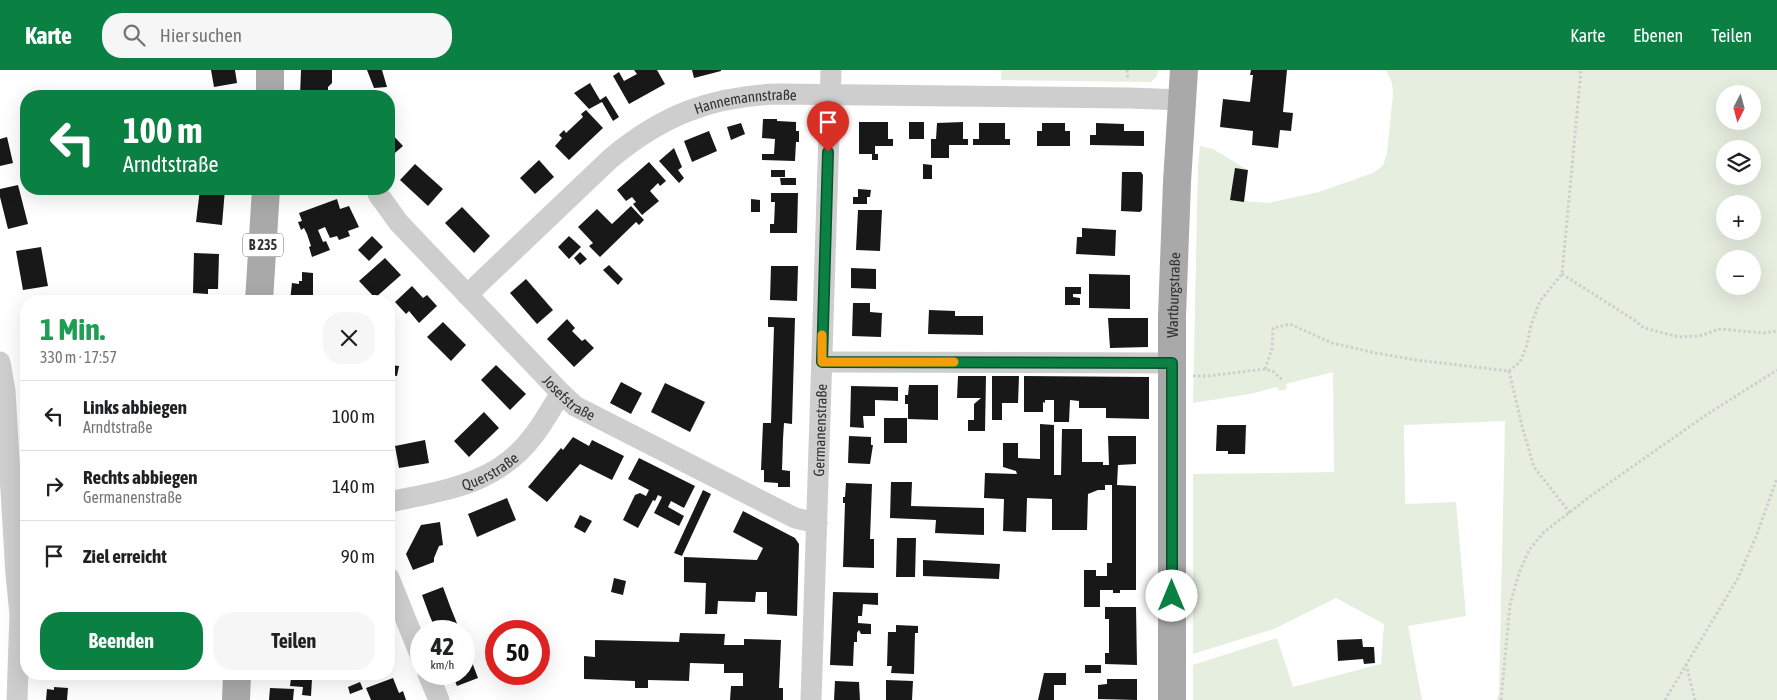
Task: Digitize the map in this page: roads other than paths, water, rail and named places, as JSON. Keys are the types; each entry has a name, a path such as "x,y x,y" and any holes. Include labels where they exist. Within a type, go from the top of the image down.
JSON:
{"main road":[{"path":"270,70 270,90"},
{"name":"Wartburgstraße","path":"1172,700 1172,369 1176,191 1184,70"},
{"name":"B 235","path":"259,295 266,195"},
{"path":"236,700 237,680"}],"street":[{"name":"Germanenstraße","path":"812,700 831,70"},
{"name":"Hannemannstraße","path":"468,296 610,159 648,130 687,110 729,98 754,94 830,94 1182,100"},
{"name":"Josefstraße","path":"379,195 399,223 561,394 575,406 795,518 817,523"},
{"path":"0,362 5,391 14,576 20,614 17,700"},
{"path":"822,362 1172,369"},
{"name":"Querstraße","path":"395,501 463,486 493,472 518,454 534,435 561,394"},
{"path":"395,593 410,630"},
{"path":"433,685 439,700"}]}
